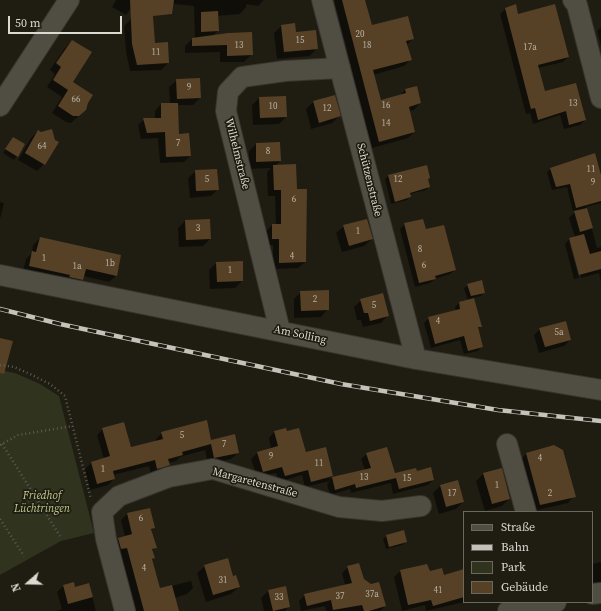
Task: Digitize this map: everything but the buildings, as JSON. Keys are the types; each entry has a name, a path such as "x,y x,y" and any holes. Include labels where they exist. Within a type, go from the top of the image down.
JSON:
{"street":[{"path":"0,106 69,0"},
{"name":"Schützenstraße","path":"322,0 416,359"},
{"path":"573,0 577,5 601,98"},
{"name":"Wilhelmstraße","path":"280,331 226,111 228,92 242,77 340,68"},
{"name":"Am Solling","path":"0,275 416,359 601,390"},
{"path":"508,444 526,511"},
{"name":"Margaretenstraße","path":"102,512 119,496 169,477 212,470 339,507 382,511 421,506"},
{"path":"102,512 106,539 125,611"},
{"path":"508,611 548,603"}],"path":[{"path":"0,365 14,367 30,374 50,384 65,396 92,503 102,512"},
{"path":"60,536 1,445 18,435 72,426"},
{"path":"0,519 24,556"}],"green space":[{"name":"Friedhof Lüchtringen","path":"0,370 15,373 40,384 59,396 94,533 61,541 0,575"}],"railway":[{"path":"0,309 60,324 341,384 498,410 601,421"}]}
